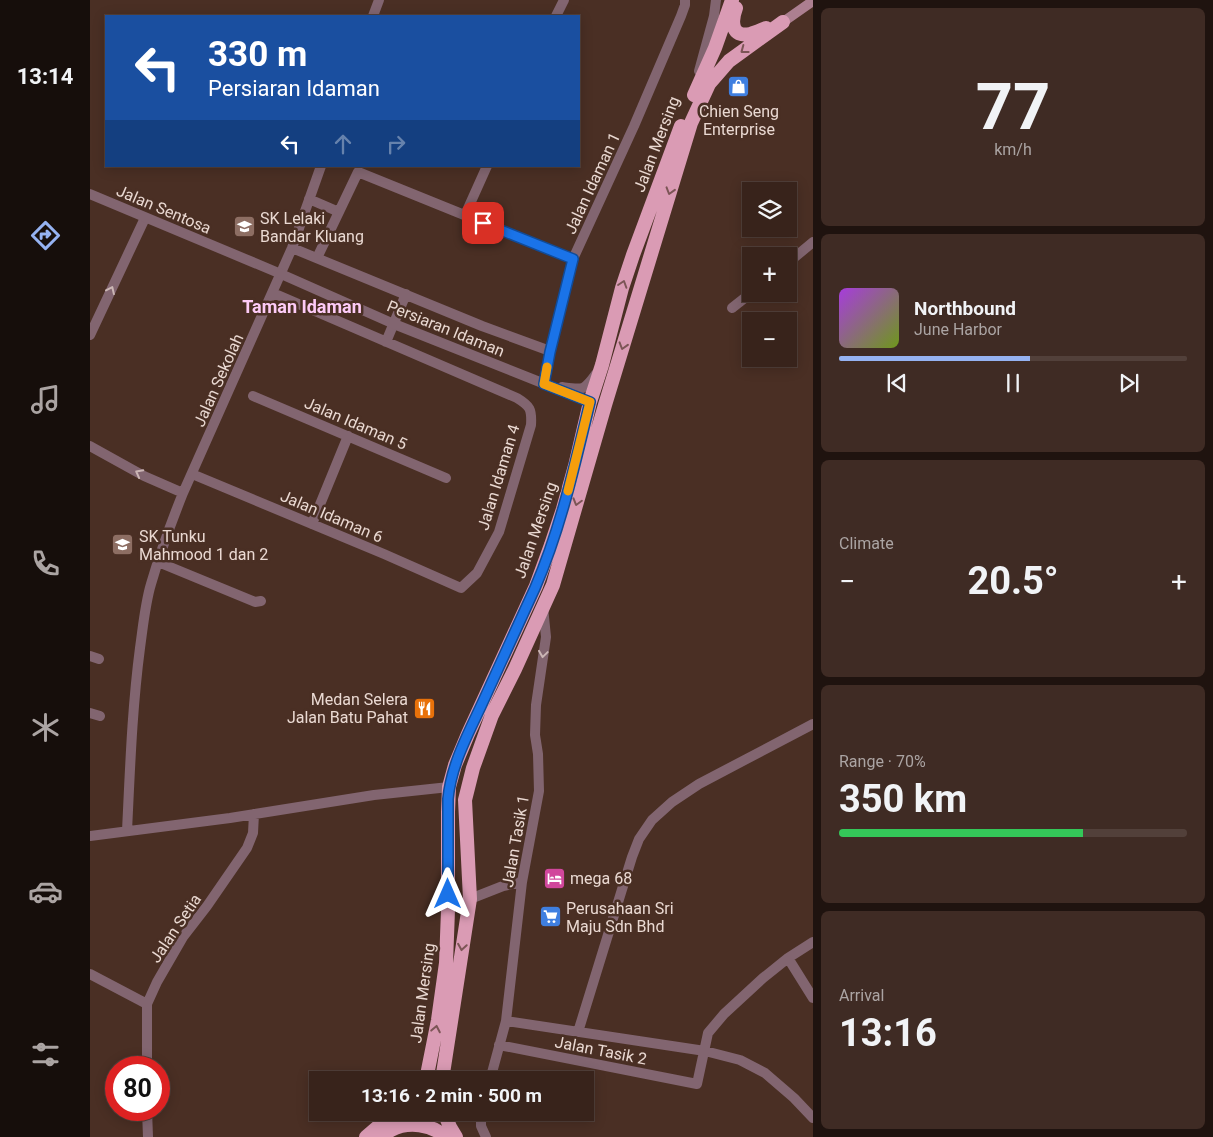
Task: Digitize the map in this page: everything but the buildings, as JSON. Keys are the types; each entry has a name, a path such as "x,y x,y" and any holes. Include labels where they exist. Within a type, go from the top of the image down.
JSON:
{"highway":[{"name":"Jalan Mersing","path":"428,1071 438,1020 446,963 449,786 468,734 532,595 545,561 563,510 590,402 633,255 672,149 715,48 732,0"},
{"path":"738,0 732,22 734,28 742,34 748,34 783,22"},
{"path":"444,1071 470,899 465,800 473,768 492,715 553,585 605,405 691,122 709,84 730,61 783,22"},
{"path":"424,1071 431,1056"},
{"path":"366,1137 385,1121"},
{"path":"386,1133 398,1121"},
{"path":"437,1121 444,1136"},
{"path":"448,1121 456,1137"},
{"path":"386,1133 404,1125 417,1125 430,1128 444,1136"}],"main road":[{"path":"783,22 812,5"}],"street":[{"path":"373,15 379,0"},
{"path":"556,15 564,0"},
{"name":"Jalan Idaman 1","path":"544,384 573,259 638,116 681,16 685,0"},
{"path":"691,101 714,16 716,0"},
{"name":"Jalan Sekolah","path":"126,831 132,721 138,662 151,584 183,493 273,293 292,248 321,167"},
{"path":"465,215 487,167"},
{"path":"316,258 358,172 573,259"},
{"name":"Jalan Sentosa","path":"90,194 281,274"},
{"path":"310,199 339,212"},
{"path":"90,335 145,218"},
{"path":"797,255 813,242"},
{"path":"292,248 550,352"},
{"name":"Persiaran Idaman","path":"281,274 394,324 590,402"},
{"path":"273,293 386,342 406,294"},
{"path":"732,308 742,300"},
{"name":"Jalan Idaman 4","path":"386,342 517,398 527,404 532,413 531,425 499,532 476,573 461,588"},
{"name":"Persiaran Idaman","path":"544,384 580,389 588,385 602,365"},
{"name":"Jalan Idaman 5","path":"253,396 446,478"},
{"path":"312,524 348,436"},
{"path":"90,446 144,476 183,493"},
{"name":"Jalan Idaman 6","path":"192,474 461,588"},
{"path":"158,562 255,602 261,601"},
{"name":"Jalan Tasik 1","path":"492,1071 506,1021 522,882 539,791 538,754 535,735 536,705 546,637 543,606"},
{"path":"578,1032 632,857 639,839 652,820 672,802 699,784 813,724"},
{"path":"90,836 449,786"},
{"name":"Jalan Setia","path":"146,1056 147,1004 157,982 183,937 217,893 247,848 253,833 254,814"},
{"path":"470,899 503,886 522,882"},
{"path":"705,1051 708,1033 724,1014 788,958 813,942"},
{"path":"788,958 813,998"},
{"path":"90,974 147,1004"},
{"path":"506,1021 705,1051 740,1060 765,1073 794,1098 813,1118"},
{"name":"Jalan Tasik 2","path":"499,1045 697,1084 705,1051"},
{"path":"147,1121 148,1137"},
{"path":"481,1121 486,1137"}],"slow traffic":[{"path":"547,367 544,384 590,402 568,491"}],"place":[{"name":"Chien Seng Enterprise","path":"739,87"},
{"name":"SK Lelaki Bandar Kluang","path":"244,227"},
{"name":"SK Tunku Mahmood 1 dan 2","path":"123,545"},
{"name":"Medan Selera Jalan Batu Pahat","path":"424,708"},
{"name":"mega 68","path":"554,878"},
{"name":"Perusahaan Sri Maju Sdn Bhd","path":"550,917"}],"district":[{"name":"Taman Idaman","path":"302,307"}],"route":[{"path":"448,894 449,786 468,734 536,586 563,510 590,402 544,384 573,259 483,223"}]}
